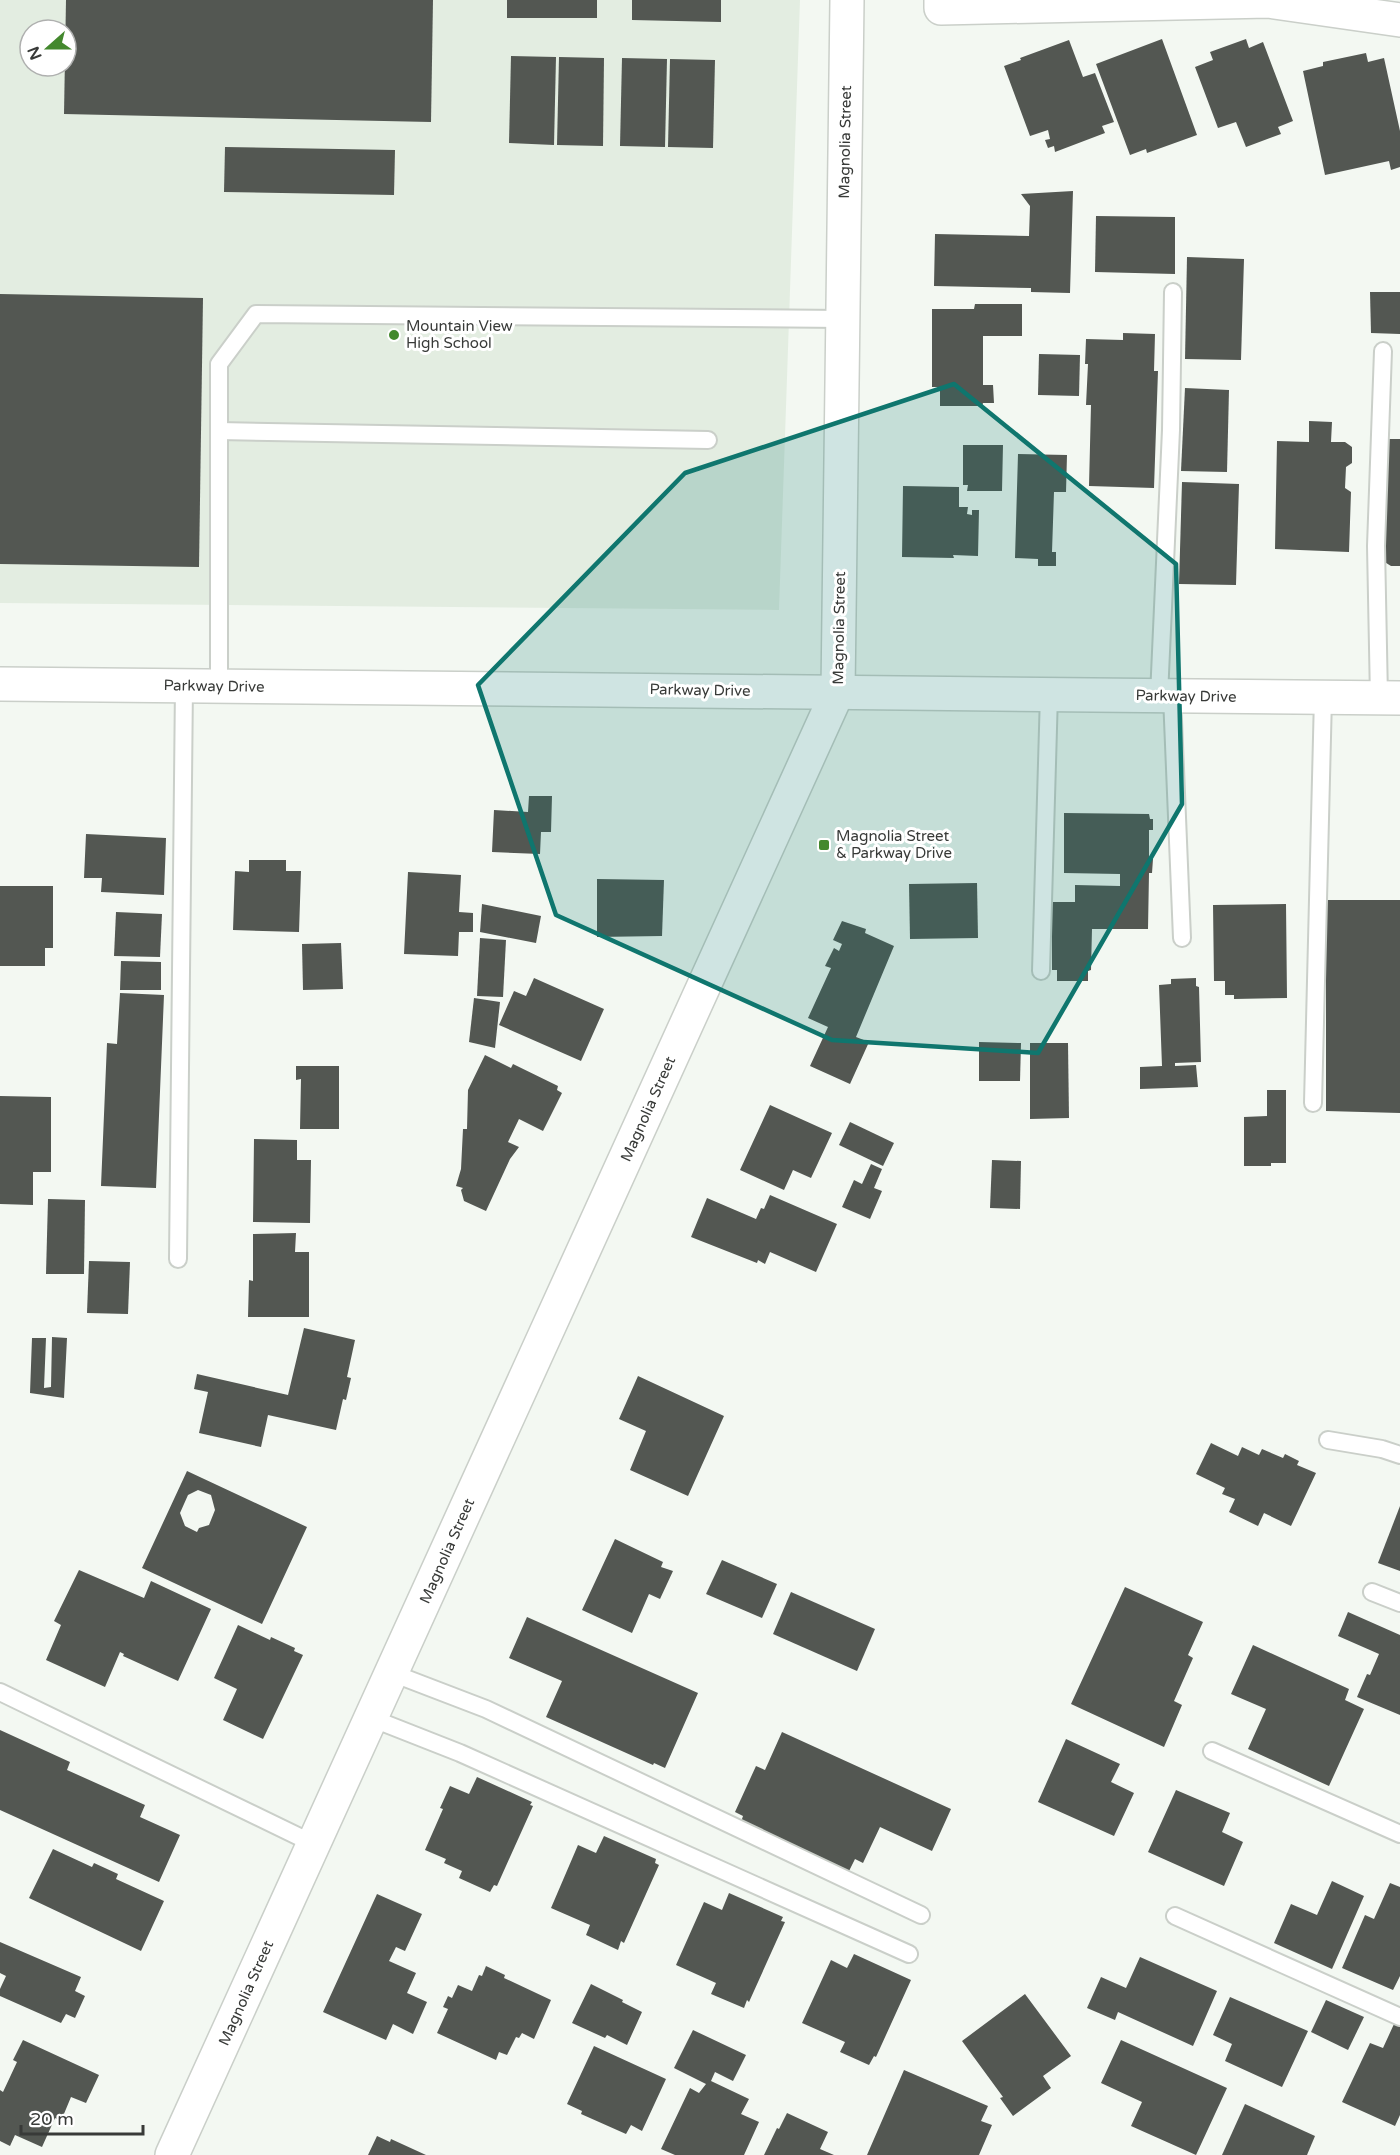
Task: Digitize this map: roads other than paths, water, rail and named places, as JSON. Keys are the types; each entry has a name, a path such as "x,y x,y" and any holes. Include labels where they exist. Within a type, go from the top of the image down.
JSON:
{"street":[{"name":"Magnolia Street","path":"172,2155 838,692 847,0"},
{"path":"941,4 1268,0 1400,20"},
{"name":"Parkway Drive","path":"0,684 1389,698"}],"lane":[{"path":"1173,292 1165,696 1182,938"},
{"path":"219,686 219,364 256,314 843,319"},
{"path":"1383,351 1376,546 1389,698"},
{"path":"219,431 708,440"},
{"path":"178,1259 184,686"},
{"path":"1041,971 1049,694"},
{"path":"1313,1103 1323,697"},
{"path":"1328,1440 1382,1449 1400,1455"},
{"path":"1372,1592 1400,1603"},
{"path":"392,1672 486,1709 921,1915"},
{"path":"0,1692 314,1844"},
{"path":"370,1718 460,1753 909,1954"},
{"path":"1212,1751 1400,1834"},
{"path":"1175,1916 1400,2017"}],"place":[{"name":"Mountain View High School","path":"394,335"},
{"name":"Magnolia Street & Parkway Drive","path":"824,845"}]}
